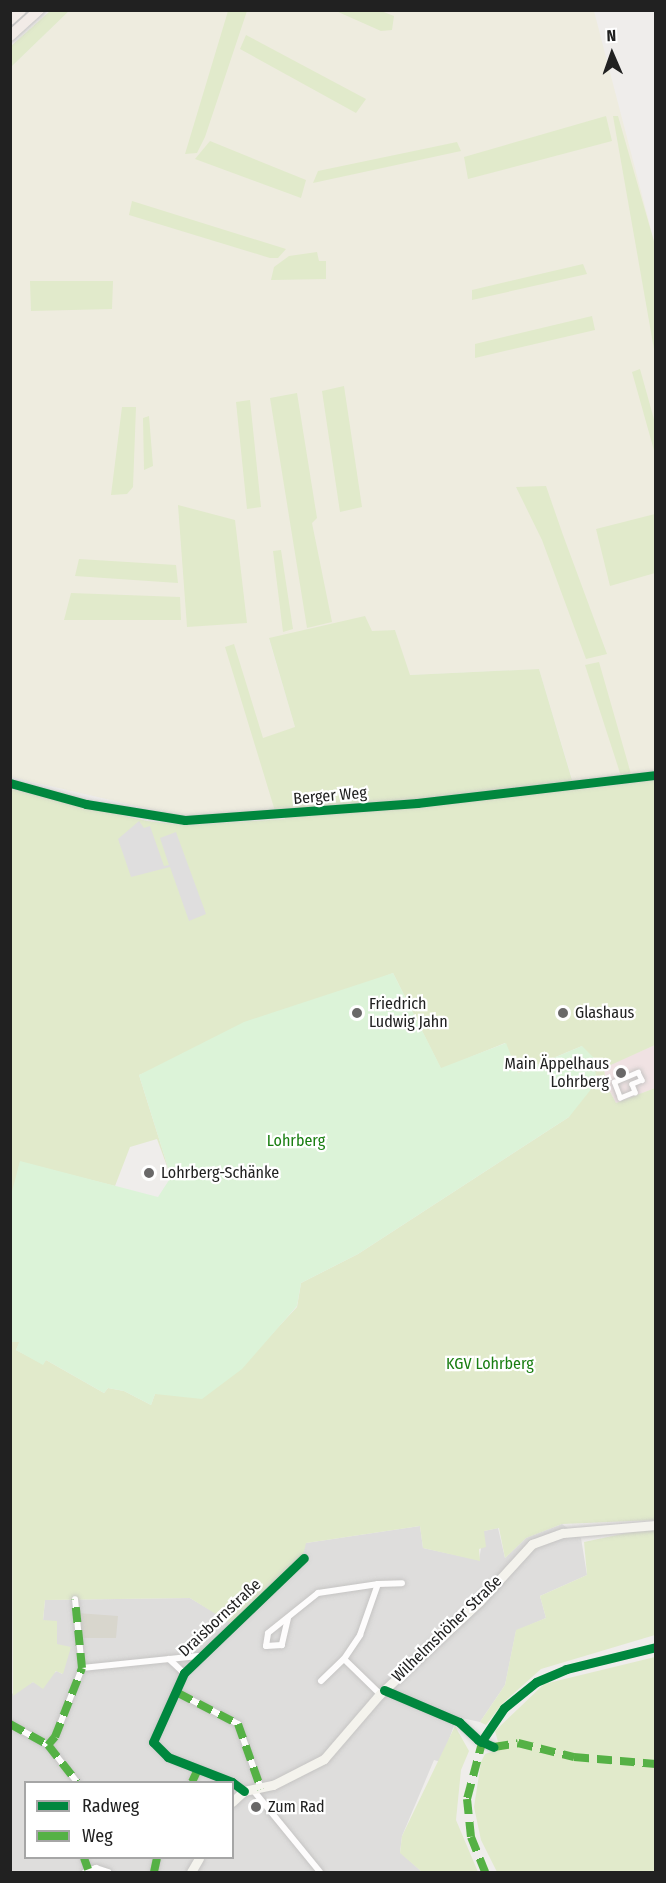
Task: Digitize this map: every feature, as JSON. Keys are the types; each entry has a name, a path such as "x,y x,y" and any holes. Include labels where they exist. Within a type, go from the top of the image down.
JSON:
{"main road":[{"path":"10,20 21,10"},
{"path":"10,36 39,10"},
{"name":"Wilhelmshöher Straße","path":"234,1801 253,1790 324,1759 382,1692 479,1602 532,1544 563,1533 656,1524"}],"street":[{"name":"Berger Weg","path":"10,783 86,804 185,820 417,803 656,775"},
{"path":"638,1072 642,1080 632,1084 635,1092 620,1098 614,1082 638,1072"},
{"name":"Draisbornstraße","path":"229,1781 159,1752 153,1745 178,1693 184,1673 198,1656 304,1558"},
{"path":"288,1618 282,1645 266,1646 267,1633 324,1590 402,1583"},
{"path":"321,1681 344,1659 360,1635 378,1584"},
{"path":"48,1745 55,1737 82,1668 75,1599"},
{"path":"82,1668 198,1656"},
{"path":"169,1659 184,1673"},
{"path":"344,1659 382,1692 459,1722 478,1740 494,1747"},
{"path":"178,1693 238,1724 253,1790 320,1872"},
{"path":"10,1724 48,1745 78,1781"},
{"path":"192,1781 198,1769"},
{"name":"Draisbornstraße","path":"234,1783 253,1790"},
{"path":"87,1871 108,1872"}],"shaded area":[{"path":"69,11 594,11 655,245 655,771 573,782 539,669 409,675 395,630 269,639 295,727 283,810 180,816 11,777 11,67"},
{"path":"139,821 144,828 150,826 164,866 169,865 160,838 176,832 206,914 189,921 170,867 131,877 118,839"},
{"path":"655,1045 655,1088 616,1103 606,1084 604,1067"},
{"path":"562,1524 581,1538 587,1575 540,1596 546,1618 516,1631 505,1685 480,1722 457,1717 441,1762 434,1760 402,1836 400,1852 422,1872 11,1872 10,1695 33,1682 39,1685 57,1671 62,1674 51,1621 43,1621 45,1600 190,1598 232,1623 306,1543 420,1526 423,1548 479,1560 484,1531 498,1528 505,1558 526,1538"},
{"path":"77,1613 118,1616 116,1638 81,1638"}],"green space":[{"path":"50,11 69,11 11,67 11,46"},
{"path":"228,11 247,11 205,137 197,153 185,154"},
{"path":"336,11 381,11 394,16 392,30 381,31"},
{"path":"246,35 366,99 356,113 240,49"},
{"path":"606,116 612,141 468,179 464,157"},
{"path":"613,116 618,116 655,245 655,355"},
{"path":"210,141 306,180 301,198 195,159"},
{"path":"457,142 461,151 313,183 318,171"},
{"path":"132,201 286,249 278,258 270,258 129,215"},
{"path":"317,252 319,261 326,261 326,279 271,280 274,267 289,256"},
{"path":"583,264 587,274 472,300 472,290"},
{"path":"30,281 113,281 112,309 31,311"},
{"path":"592,316 595,330 475,358 475,344"},
{"path":"640,369 655,423 655,454 632,372"},
{"path":"344,386 362,507 340,512 322,391"},
{"path":"297,393 317,518 312,523 332,622 307,628 270,398"},
{"path":"250,400 261,507 247,509 236,402"},
{"path":"122,407 136,407 133,487 127,494 111,495"},
{"path":"149,416 153,466 144,470 143,418"},
{"path":"546,486 607,654 586,659 542,540 516,487"},
{"path":"178,505 235,520 247,623 187,627"},
{"path":"655,514 655,573 610,586 596,529"},
{"path":"281,550 293,629 283,632 273,551"},
{"path":"79,559 176,565 178,583 75,576"},
{"path":"71,593 180,597 181,620 64,620"},
{"name":"KGV Lohrberg","path":"365,616 372,631 395,630 410,675 539,669 575,790 655,780 655,1045 604,1068 606,1084 616,1103 655,1088 655,1520 562,1524 526,1538 505,1558 499,1528 484,1531 486,1547 479,1549 480,1561 423,1548 420,1526 306,1543 303,1555 232,1624 190,1598 45,1600 43,1620 57,1621 57,1644 71,1647 63,1674 56,1671 43,1689 33,1682 13,1696 11,1342 20,1342 16,1350 43,1364 46,1360 104,1393 108,1388 124,1391 151,1405 155,1394 270,1336 297,1307 301,1283 358,1254 569,1117 582,1046 517,1073 505,1043 441,1069 393,973 139,1075 171,1177 157,1139 130,1147 115,1186 20,1162 11,1199 11,789 147,821 186,825 285,819 283,811 275,811 225,647 234,644 263,738 295,727 269,638"},
{"path":"599,662 631,774 621,776 585,665"},
{"name":"Lohrberg","path":"393,973 441,1068 506,1043 518,1073 582,1046 595,1059 596,1083 569,1117 358,1254 301,1283 297,1306 242,1369 202,1399 155,1394 151,1405 124,1391 108,1388 104,1393 46,1360 43,1365 16,1350 19,1342 10,1342 10,1199 20,1161 158,1197 171,1177 139,1075 244,1022"},
{"path":"655,1527 655,1635 541,1669 503,1703 486,1725 480,1722 505,1685 516,1630 546,1618 540,1596 587,1575 584,1542"},
{"path":"655,1657 655,1872 497,1872 481,1840 474,1807 481,1762 485,1754 500,1749 495,1731 544,1684"},
{"path":"455,1726 469,1751 461,1770 456,1820 478,1872 422,1872 400,1853 402,1836"}],"marked path":[{"path":"48,1745 55,1737 82,1668 75,1599"},
{"path":"178,1693 238,1724 261,1789"},
{"path":"10,1724 48,1745 76,1781"},
{"path":"483,1739 467,1799 471,1837 485,1872"},
{"path":"494,1747 518,1743 574,1757 656,1764"},
{"path":"192,1781 198,1769"},
{"path":"84,1859 88,1869"},
{"path":"154,1872 157,1859"}],"cycle path":[{"path":"10,783 86,804 185,820 417,803 656,775"},
{"path":"229,1781 168,1757 153,1742 184,1673 304,1558"},
{"path":"481,1742 504,1708 536,1682 566,1669 656,1647"},
{"path":"384,1690 459,1722 478,1740 494,1747"},
{"path":"234,1784 244,1791"}],"place":[{"name":"Friedrich Ludwig Jahn","path":"357,1013"},
{"name":"Glashaus","path":"563,1013"},
{"name":"Main Äppelhaus Lohrberg","path":"621,1073"},
{"name":"Lohrberg-Schänke","path":"149,1173"},
{"name":"Zum Rad","path":"256,1807"}]}
